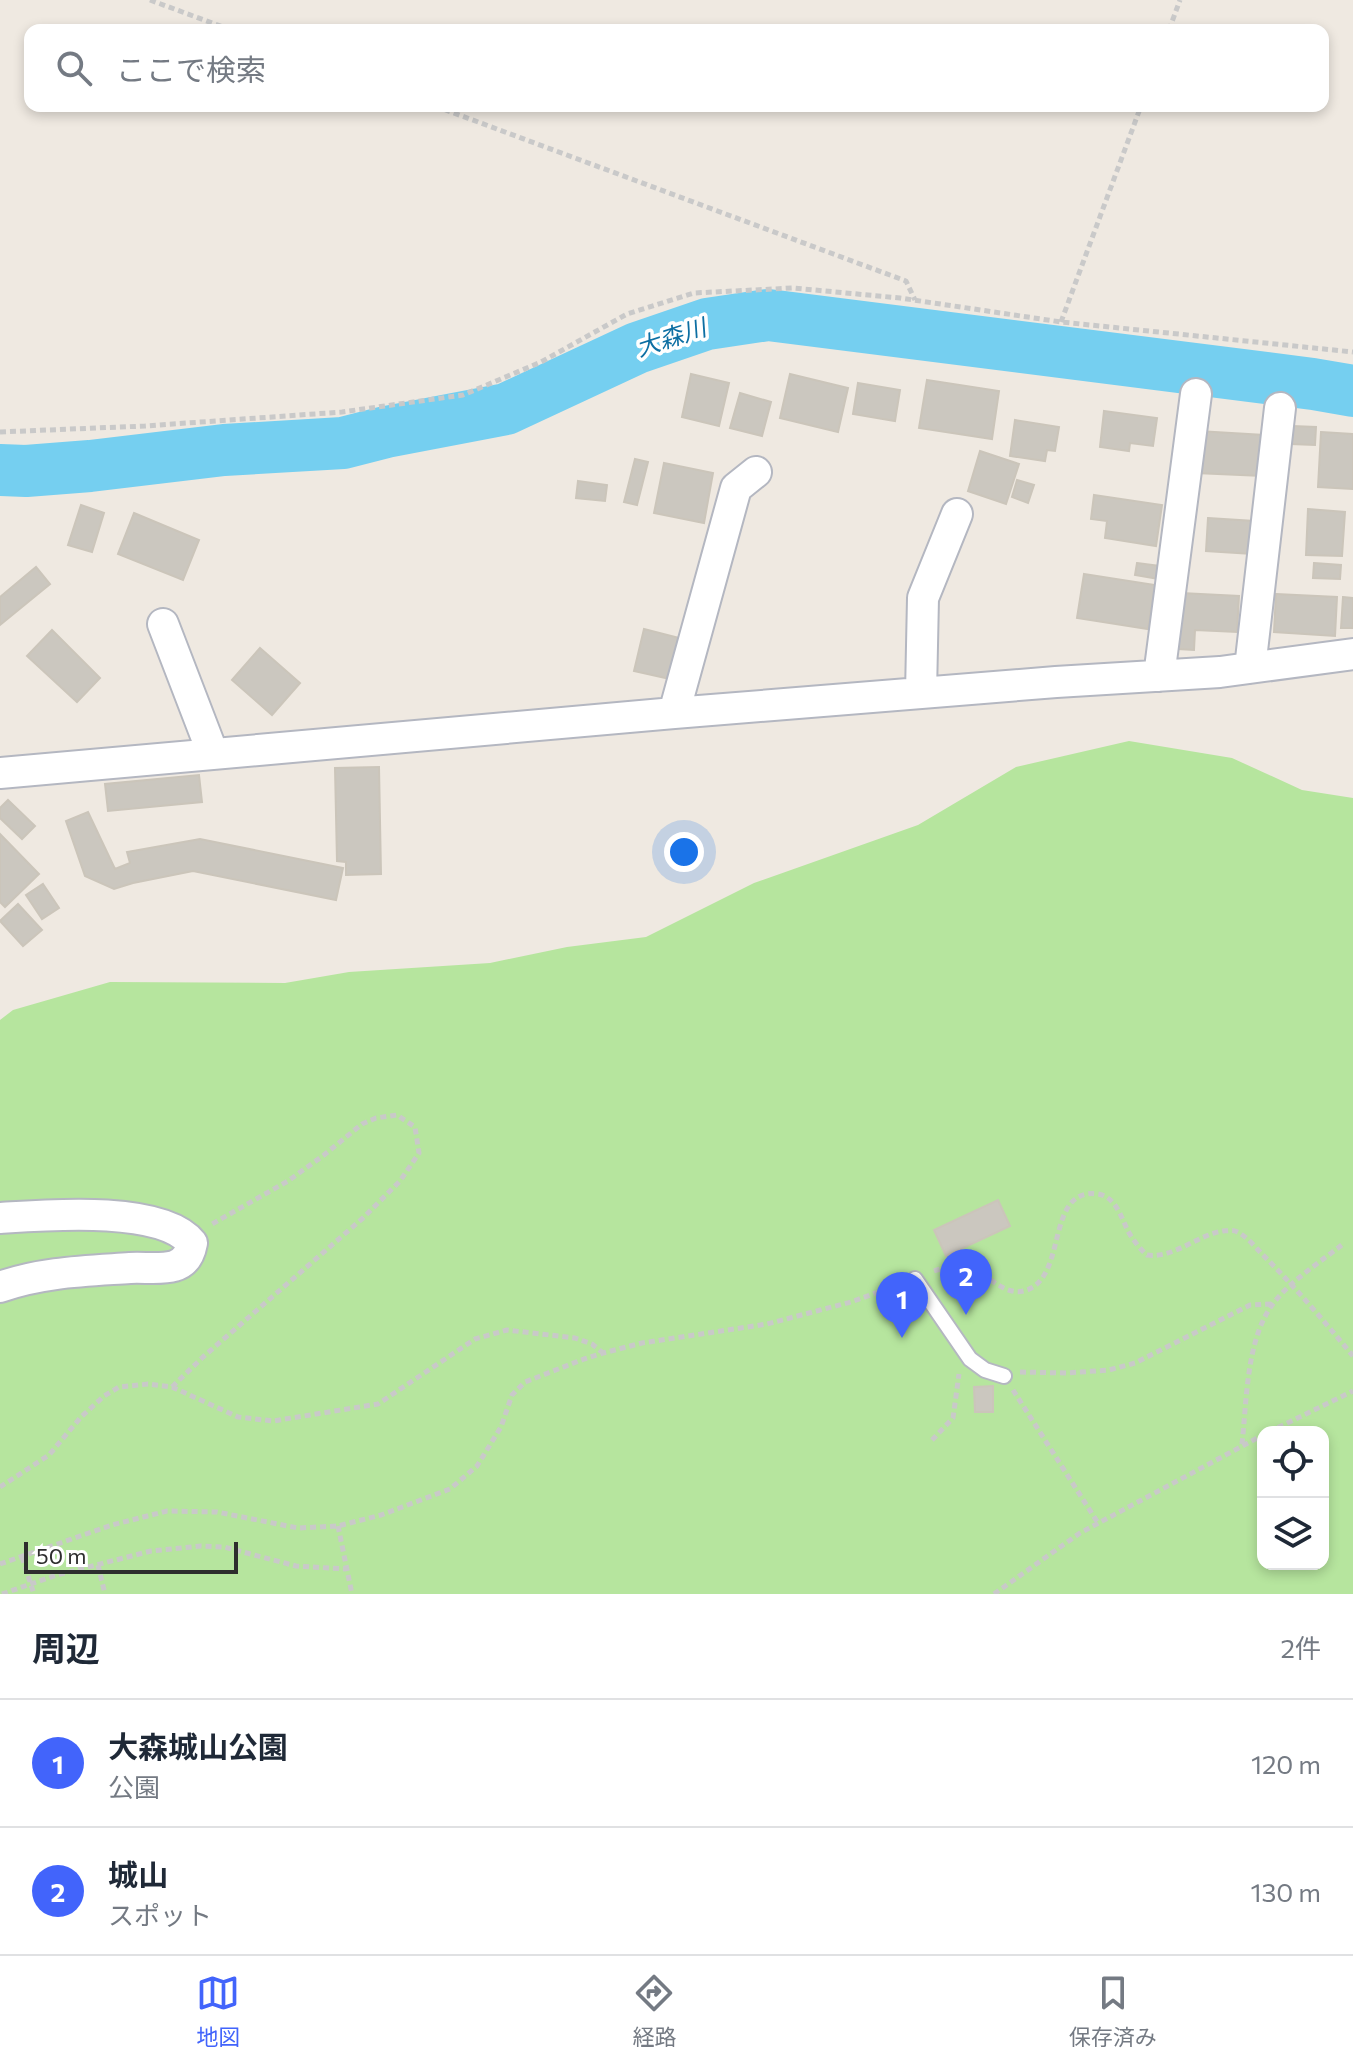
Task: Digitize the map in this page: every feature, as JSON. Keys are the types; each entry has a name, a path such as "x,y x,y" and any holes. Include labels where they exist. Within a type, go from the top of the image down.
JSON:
{"street":[{"path":"1159,676 1196,394"},
{"path":"1250,668 1280,408"},
{"path":"674,713 736,488 756,472"},
{"path":"921,693 923,598 957,514"},
{"path":"163,624 213,754"},
{"path":"0,773 674,713 1220,672 1353,654"},
{"path":"0,1218 108,1215 158,1224 178,1231 192,1243 182,1262 172,1267 46,1275 0,1287"}],"lane":[{"path":"915,1279 964,1352 976,1365 1004,1376"}],"path":[{"path":"150,0 215,24"},
{"path":"1171,24 1180,0"},
{"path":"451,112 906,281 915,300"},
{"path":"1061,322 1139,112"},
{"path":"0,432 145,426 342,412 463,395 541,362 627,314 694,293 793,288 915,300 1061,322 1353,352"},
{"path":"172,1387 363,1218 400,1181 419,1153 415,1127 397,1115 362,1124 288,1181 186,1236"},
{"path":"0,1564 112,1525 167,1511 217,1512 298,1528 338,1526 381,1515 450,1489 477,1466 501,1427 512,1395 525,1382 584,1359 642,1343 767,1324 851,1302 938,1269 962,1267 980,1273 1007,1290 1020,1292 1032,1288 1053,1259 1061,1222 1069,1206 1086,1194 1102,1195 1114,1204 1128,1231 1147,1255 1167,1253 1217,1232 1235,1231 1248,1239 1292,1285 1353,1356"},
{"path":"1242,1445 1254,1348 1262,1321 1272,1304 1343,1244"},
{"path":"1098,1523 1004,1376 1021,1371 1067,1373 1109,1370 1135,1363 1250,1305 1272,1304"},
{"path":"0,1487 49,1455 81,1417 119,1387 148,1384 172,1387 238,1417 273,1421 378,1404 475,1339 507,1330 575,1338 592,1344 603,1353"},
{"path":"932,1440 953,1418 964,1352"},
{"path":"1281,1426 1353,1391"},
{"path":"994,1594 1080,1533 1257,1438"},
{"path":"338,1526 352,1594"},
{"path":"2,1594 31,1583 151,1551 201,1546 224,1547 296,1566 346,1569"},
{"path":"22,1557 34,1594"},
{"path":"98,1565 105,1594"}],"green space":[{"path":"1129,741 1232,758 1302,790 1353,798 1353,1594 0,1594 0,1020 13,1010 110,982 285,983 349,972 490,963 567,947 646,937 754,883 918,825 1016,767"}],"building":[{"path":"691,374 729,383 719,426 682,417"},
{"path":"790,374 848,388 838,432 780,418"},
{"path":"927,380 999,391 992,439 919,428"},
{"path":"858,383 900,390 895,421 853,414"},
{"path":"740,393 771,402 762,436 730,428"},
{"path":"1104,411 1157,418 1153,446 1130,443 1129,451 1100,447"},
{"path":"1015,420 1059,427 1055,451 1047,450 1045,461 1010,456"},
{"path":"1292,426 1316,427 1315,445 1291,444"},
{"path":"1198,431 1264,435 1262,476 1196,473"},
{"path":"1321,432 1353,434 1353,489 1318,487"},
{"path":"980,451 1019,464 1006,504 968,491"},
{"path":"635,459 648,462 637,505 624,502"},
{"path":"664,463 713,473 704,523 654,513"},
{"path":"1017,480 1034,485 1028,503 1012,497"},
{"path":"578,481 607,485 605,501 576,498"},
{"path":"1094,495 1162,505 1156,546 1105,538 1107,521 1091,519"},
{"path":"81,505 104,513 92,552 68,545"},
{"path":"1308,509 1345,512 1342,556 1306,555"},
{"path":"134,513 199,540 183,580 118,554"},
{"path":"1208,518 1254,521 1252,554 1206,551"},
{"path":"1137,563 1161,566 1159,579 1135,575"},
{"path":"1314,563 1341,565 1340,579 1313,578"},
{"path":"36,567 50,584 0,625 0,597"},
{"path":"1084,574 1155,585 1148,629 1077,618"},
{"path":"1181,593 1239,596 1237,632 1195,630 1194,650 1178,649"},
{"path":"1276,594 1337,597 1335,636 1274,632"},
{"path":"1343,597 1353,598 1353,628 1341,628"},
{"path":"644,629 679,638 670,679 634,671"},
{"path":"52,630 100,678 77,702 27,656"},
{"path":"260,648 300,683 272,715 232,680"},
{"path":"379,767 381,874 346,875 346,862 337,861 335,768"},
{"path":"199,775 202,802 108,811 105,784"},
{"path":"8,800 35,826 22,839 0,818 0,808"},
{"path":"88,812 115,869 130,863 127,852 200,839 343,868 336,900 193,871 114,889 85,876 66,821"},
{"path":"0,834 39,874 5,907 0,902"},
{"path":"43,884 59,908 42,919 26,895"},
{"path":"18,904 42,930 23,946 0,921"},
{"path":"998,1200 1010,1226 946,1256 934,1230"},
{"path":"993,1386 993,1412 975,1412 974,1387"}],"waterway":[{"name":"大森川","path":"0,470 90,466 224,450 343,443 506,409 637,348 707,324 768,315 1353,391"}],"place":[{"name":"城山","path":"966,1315"},
{"name":"大森城山公園","path":"902,1338"}]}
